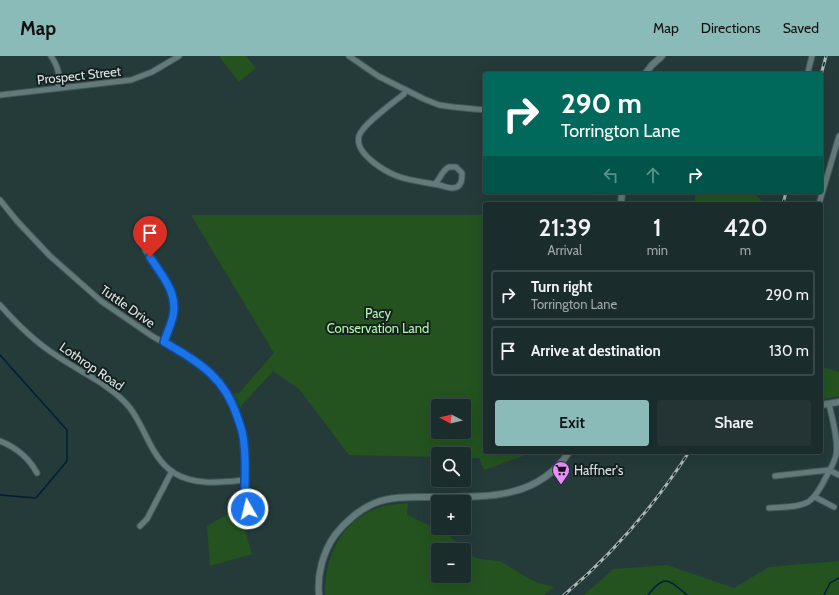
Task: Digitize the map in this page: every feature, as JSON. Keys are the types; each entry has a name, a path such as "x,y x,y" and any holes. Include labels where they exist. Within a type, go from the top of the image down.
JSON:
{"street":[{"path":"51,56 55,62 60,79 58,88"},
{"name":"Prospect Street","path":"0,95 131,80 152,72 179,56"},
{"path":"349,56 378,76 439,105 483,110"},
{"path":"647,72 662,56"},
{"path":"808,72 812,56"},
{"path":"406,90 404,94 364,127 359,135 358,142 362,151 368,158 395,175 415,181 450,188 455,187 462,182 462,173 456,168 449,166 442,172 439,180 435,184"},
{"path":"823,190 839,136"},
{"name":"Tuttle Drive","path":"0,200 34,239 64,270 112,310 201,364 226,392 235,410 243,437 248,522"},
{"path":"145,250 169,285 172,292 174,310 173,317 164,342"},
{"name":"Lothrop Road","path":"0,305 44,348 120,398 130,408 154,453 172,471 196,481 220,483 245,480"},
{"path":"823,405 839,402"},
{"path":"769,508 809,502 815,496 830,470 837,450 829,404"},
{"path":"0,441 27,458 37,473"},
{"path":"319,595 320,573 328,546 345,523 364,508 374,503 392,498 490,496 515,492 545,478 555,470 567,454"},
{"path":"775,476 830,470 839,475"},
{"path":"140,526 146,519 172,471"},
{"path":"815,496 834,507"}],"green space":[{"path":"219,56 246,56 256,68 239,82"},
{"path":"695,194 755,194 763,202 696,202"},
{"name":"Pacy Conservation Land","path":"191,215 483,215 483,454 528,454 484,470 479,458 471,458 471,447 431,447 431,457 349,455 299,389 273,371 241,406 241,409 233,393 239,393 274,353"},
{"path":"823,367 839,372 839,396 823,400"},
{"path":"408,503 407,515 431,526 431,535 447,535 458,543 431,543 431,583 471,583 471,556 480,559 500,561 533,581 554,587 544,595 325,595 328,566 332,553 347,529 357,519 370,511 393,504"},
{"path":"231,512 234,523 244,528 252,554 210,566 207,526"},
{"path":"839,561 839,595 584,595 613,569 667,565 734,588 769,567"}],"waterway":[{"path":"0,355 67,430 67,461 36,498 0,495"},
{"path":"824,595 830,583 839,578"},
{"path":"648,595 663,581 671,583 687,595"}],"railway":[{"path":"822,72 826,56"},
{"path":"784,202 786,194"},
{"path":"564,595 599,563 632,528 662,491 688,454"}],"place":[{"name":"Haffner's","path":"561,485"}],"route":[{"path":"150,257 169,285 174,301 173,317 164,342 201,364 208,370 220,383 233,404 242,430 244,444 245,490 248,509"}]}
